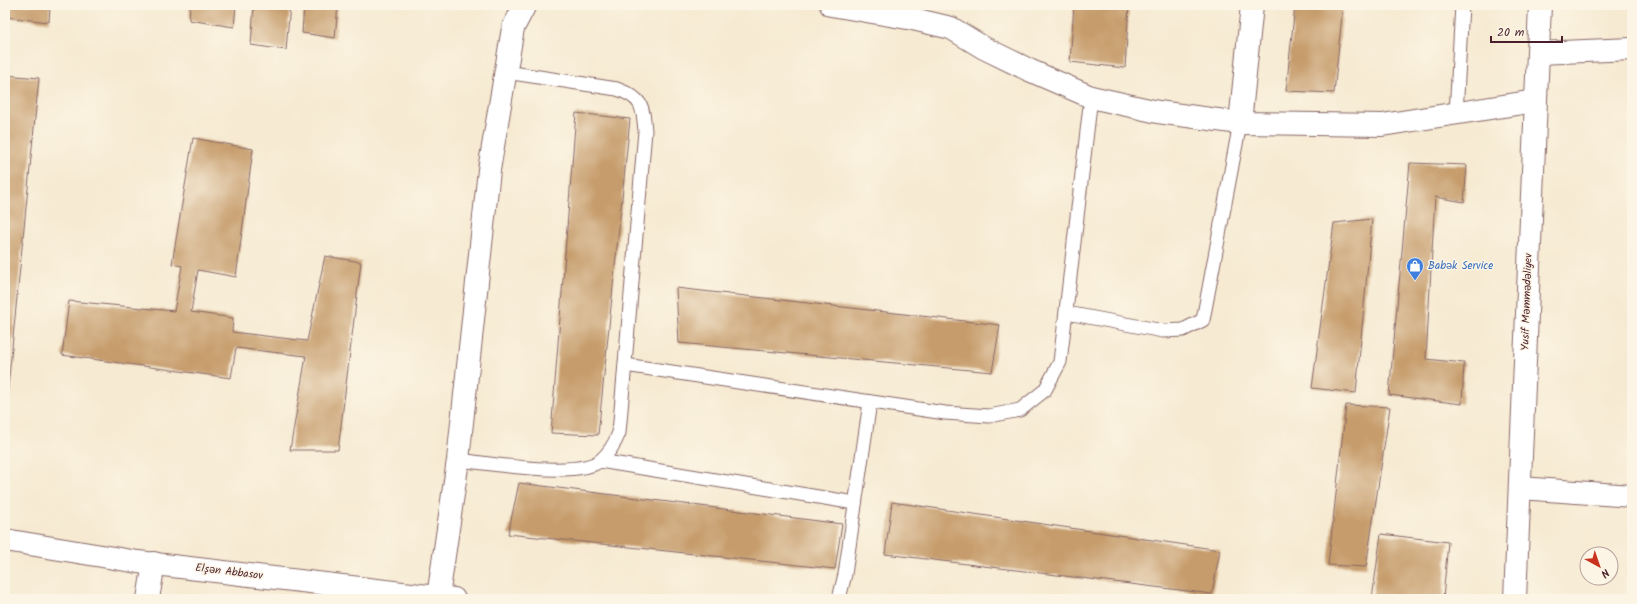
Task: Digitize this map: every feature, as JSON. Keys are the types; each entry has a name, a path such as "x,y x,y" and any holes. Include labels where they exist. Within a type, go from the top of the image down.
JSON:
{"street":[{"path":"446,598 458,460 488,170 513,28 524,5"},
{"path":"832,5 913,19 951,28 984,48 1091,97 1158,112 1240,123 1382,125 1535,101"},
{"path":"1240,123 1252,5"},
{"name":"Yusif Məmmədəliyev","path":"1516,599 1540,5"},
{"path":"1538,53 1632,48"},
{"path":"1520,488 1632,496"},
{"name":"Elşən Abbasov","path":"5,540 154,564 382,595 446,598"},
{"path":"148,599 154,564"}],"lane":[{"path":"1456,114 1462,5"},
{"path":"458,460 555,470 580,469 600,461 614,445 619,432 645,131 643,108 632,95 616,89 506,72"},
{"path":"625,365 945,413 989,416 1020,410 1045,390 1060,362 1067,313 1091,97"},
{"path":"1067,313 1163,331 1183,330 1203,320 1240,123"},
{"path":"839,599 845,574 870,402"},
{"path":"600,461 855,503"}],"building":[{"path":"5,5 50,5 49,22 5,17"},
{"path":"190,5 236,5 234,27 189,20"},
{"path":"254,5 290,5 286,50 251,45"},
{"path":"304,5 338,5 335,38 302,33"},
{"path":"1074,5 1129,5 1125,68 1070,62"},
{"path":"1295,5 1343,5 1334,93 1286,91"},
{"path":"5,75 39,78 6,407 5,406"},
{"path":"576,113 630,119 598,435 551,433"},
{"path":"193,138 253,149 236,277 198,270 191,312 233,318 232,332 307,341 325,256 361,262 338,450 290,450 306,356 236,348 231,378 62,355 69,301 174,311 182,266 172,264"},
{"name":"Babək Service","path":"1410,163 1467,165 1464,202 1435,197 1426,359 1464,363 1462,404 1389,395"},
{"path":"1372,219 1356,393 1312,388 1334,223"},
{"path":"676,288 1000,325 992,372 679,343"},
{"path":"1346,405 1390,407 1366,567 1328,565"},
{"path":"519,483 842,524 835,569 508,534"},
{"path":"892,502 1220,550 1212,594 885,554"},
{"path":"1381,534 1448,542 1443,599 1372,599"}],"place":[{"name":"Babək Service","path":"1415,281"}]}
